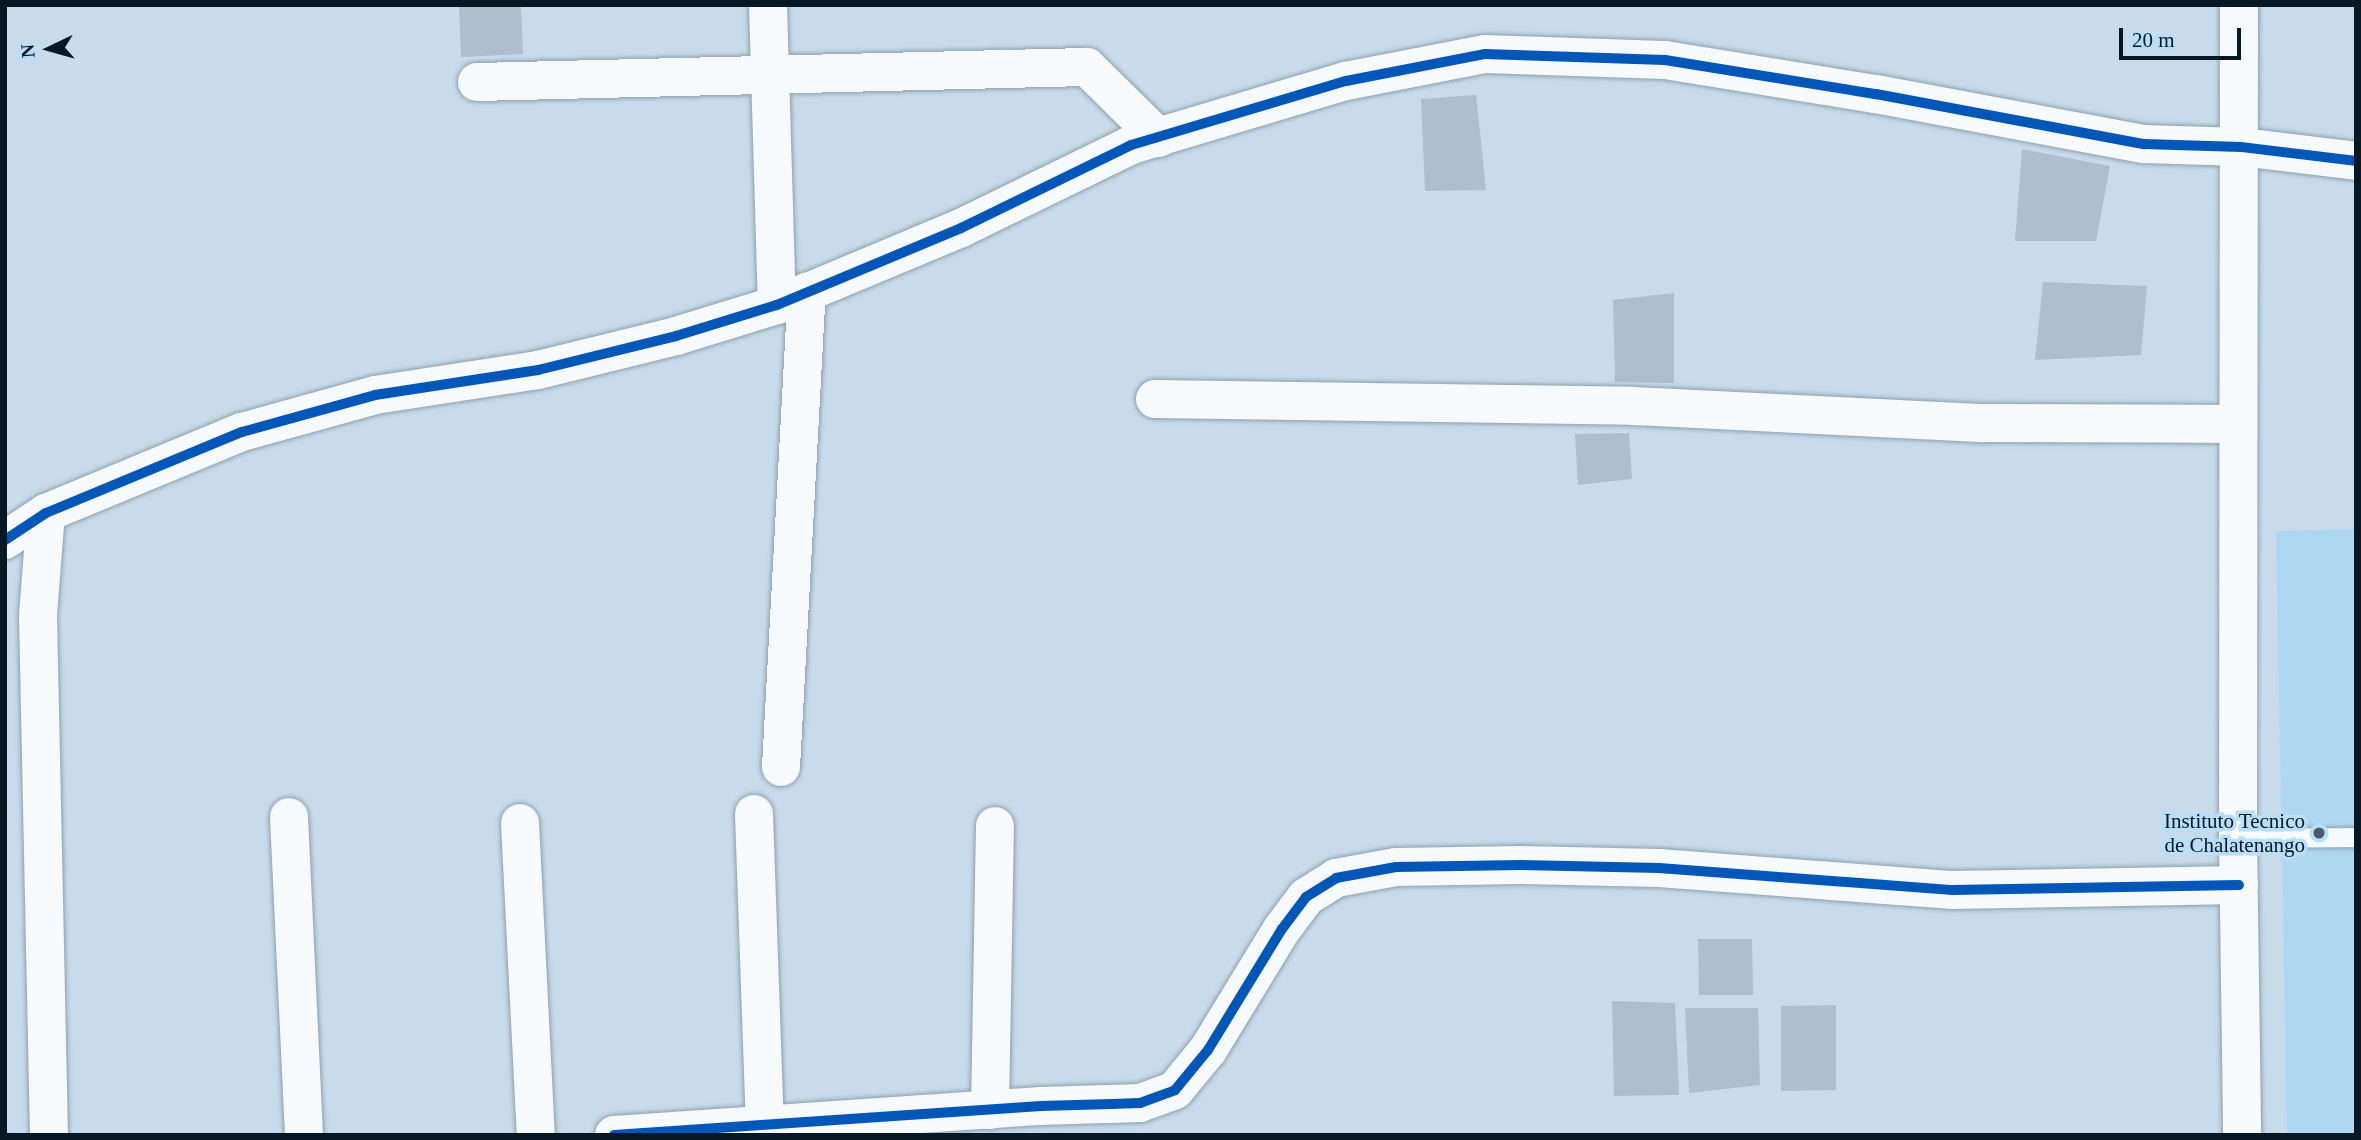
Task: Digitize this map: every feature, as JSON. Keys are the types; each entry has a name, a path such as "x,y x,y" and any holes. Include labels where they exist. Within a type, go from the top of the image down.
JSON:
{"street":[{"path":"768,5 770,75 792,298 781,767"},
{"path":"2239,5 2241,147 2237,424 2238,838 2242,1135"},
{"path":"5,540 46,513 256,429 374,395 538,370 676,336 792,298 961,228 1130,145 1346,81 1485,54 1665,60 1876,94 2144,144 2241,147 2356,161"},
{"path":"477,82 1087,67 1159,138"},
{"path":"1155,399 1633,406 1985,423 2237,424"},
{"path":"46,513 38,615 49,1135"},
{"path":"754,814 765,1125"},
{"path":"289,817 304,1135"},
{"path":"520,822 536,1135"},
{"path":"990,1110 995,826"},
{"path":"614,1135 990,1110 1140,1103 1175,1090 1208,1051 1282,929 1306,898 1336,878 1396,867 1521,865 1659,868 1953,890 2239,885"}],"lane":[{"path":"2238,838 2356,837"}],"shaded area":[{"name":"Instituto Tecnico de Chalatenango","path":"2356,529 2356,1135 2287,1135 2276,531"}],"building":[{"path":"459,5 521,5 523,54 461,57"},
{"path":"1476,95 1486,190 1425,191 1421,99"},
{"path":"2022,149 2110,166 2096,241 2015,241"},
{"path":"2043,282 2147,286 2141,355 2035,360"},
{"path":"1674,293 1674,383 1615,382 1613,300"},
{"path":"1629,433 1632,479 1578,485 1575,434"},
{"path":"1698,939 1752,939 1753,995 1699,995"},
{"path":"1612,1001 1675,1003 1679,1095 1614,1096"},
{"path":"1836,1005 1836,1090 1781,1091 1781,1006"},
{"path":"1685,1008 1758,1008 1760,1085 1689,1093"}],"cycle path":[{"path":"5,540 46,513 242,432 375,395 538,370 676,336 777,305 961,228 1131,145 1346,81 1485,54 1665,60 1876,94 2144,144 2241,147 2356,161"},
{"path":"614,1135 1041,1106 1140,1103 1175,1090 1208,1050 1282,929 1306,897 1336,878 1396,867 1521,865 1659,868 1953,890 2239,885"}],"place":[{"name":"Instituto Tecnico de Chalatenango","path":"2319,833"}]}
